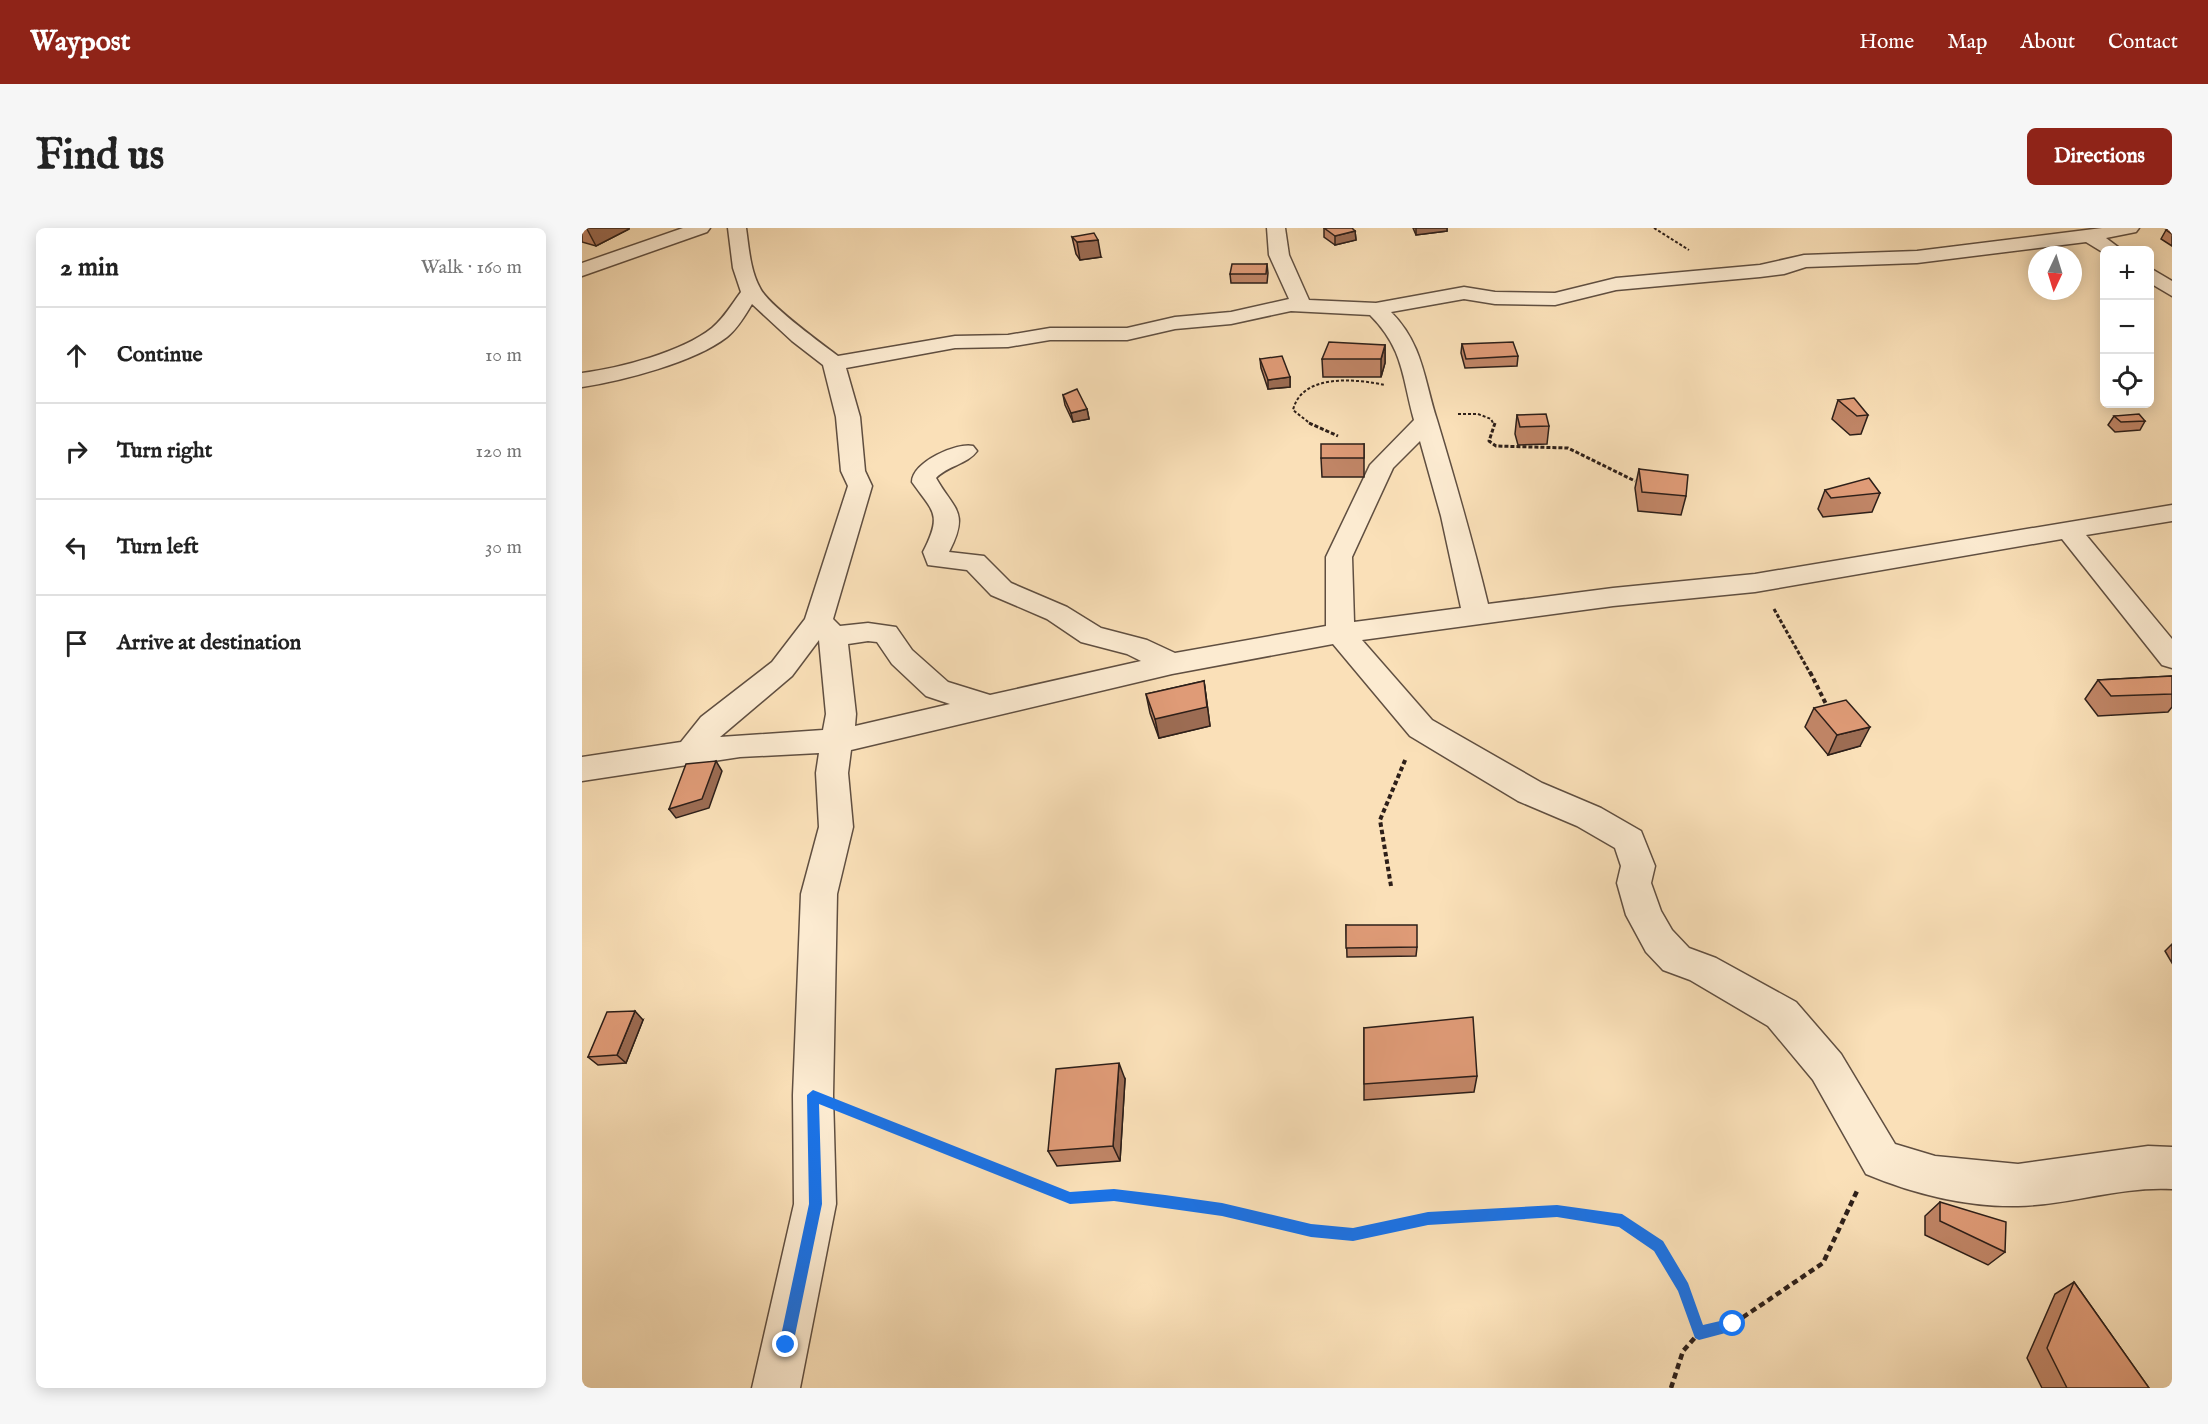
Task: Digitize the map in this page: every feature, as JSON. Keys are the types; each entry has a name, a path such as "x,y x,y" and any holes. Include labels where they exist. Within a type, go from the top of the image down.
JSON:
{"street":[{"path":"582,270 701,228"},
{"path":"737,228 743,268 751,292 799,337 834,363 836,379 848,417 853,471 860,486 822,606 841,714 831,773 836,827 819,894 813,1095 815,1204 776,1388"},
{"path":"1276,228 1279,255 1302,304"},
{"path":"834,363 955,342 1008,341 1050,334 1099,336 1127,334 1302,304 1376,309 1464,293 1516,300 1555,299 1616,284 1760,271 1784,268 1804,261 1917,258 2081,232 2130,228"},
{"path":"2081,232 2106,246"},
{"path":"2154,277 2172,290"},
{"path":"582,380 627,371 698,345 720,333 751,292"},
{"path":"1376,309 1392,326 1411,358 1426,421 1454,516 1478,617"},
{"path":"1426,421 1382,465 1339,556 1340,633 1421,728 1530,792 1589,817 1629,840 1638,866 1634,883 1644,915 1659,941 1676,959 1703,969 1782,1014 1827,1067 1881,1160 1935,1177 2018,1185 2148,1167 2172,1168"},
{"path":"965,451 933,467 924,477 924,482 939,495 947,521 945,536 936,552 937,559 975,562 1001,589 1056,613 1090,635 1137,647 1172,664"},
{"path":"582,769 799,740 835,742 986,705 1172,664 1340,633 1478,617 1613,597 1755,583 2172,513"},
{"path":"2068,530 2172,658"},
{"path":"689,754 712,724 782,669 802,640 826,629 886,634 902,657 937,689 986,705"}],"path":[{"path":"1755,583 1788,628 1808,673 1830,711"},
{"path":"1391,886 1380,820 1421,728"},
{"path":"813,1095 1070,1198 1114,1195 1165,1201 1222,1210 1311,1231 1353,1234 1428,1219 1557,1211 1622,1221 1659,1246 1683,1287 1699,1333"},
{"path":"1671,1388 1683,1351 1699,1333 1733,1324 1823,1263 1854,1196 1881,1160"}],"building":[{"path":"1324,228 1352,228 1355,231 1335,236"},
{"path":"1094,233 1098,240 1077,242 1072,237"},
{"path":"1232,264 1267,264 1266,274 1230,274"},
{"path":"1329,342 1385,345 1381,359 1322,359"},
{"path":"1513,342 1518,356 1466,359 1462,344"},
{"path":"1282,356 1290,377 1268,380 1260,359"},
{"path":"1077,389 1087,409 1071,413 1063,395"},
{"path":"1854,398 1868,415 1857,416 1838,400"},
{"path":"1546,414 1549,426 1520,427 1517,415"},
{"path":"2139,414 2145,421 2121,422 2114,416"},
{"path":"1321,444 1364,444 1364,458 1321,458"},
{"path":"1639,469 1688,475 1686,496 1642,492"},
{"path":"1869,478 1880,493 1831,498 1825,490"},
{"path":"2172,676 2172,694 2111,696 2098,680"},
{"path":"1204,681 1207,707 1155,719 1146,694"},
{"path":"1846,700 1870,727 1837,735 1814,708"},
{"path":"716,761 702,799 669,809 686,764"},
{"path":"1346,925 1417,925 1417,947 1346,948"},
{"path":"635,1011 617,1055 588,1057 607,1012"},
{"path":"1473,1017 1477,1076 1364,1084 1364,1028"},
{"path":"1119,1063 1113,1146 1048,1151 1056,1069"},
{"path":"1940,1202 2006,1222 2005,1252 1940,1221"},
{"path":"2074,1282 2149,1388 2067,1388 2047,1348"}],"route":[{"path":"786,1345 815,1204 813,1095 1070,1198 1114,1195 1165,1201 1222,1210 1311,1231 1353,1234 1428,1219 1557,1211 1622,1221 1659,1246 1683,1287 1699,1333 1733,1324"}]}
